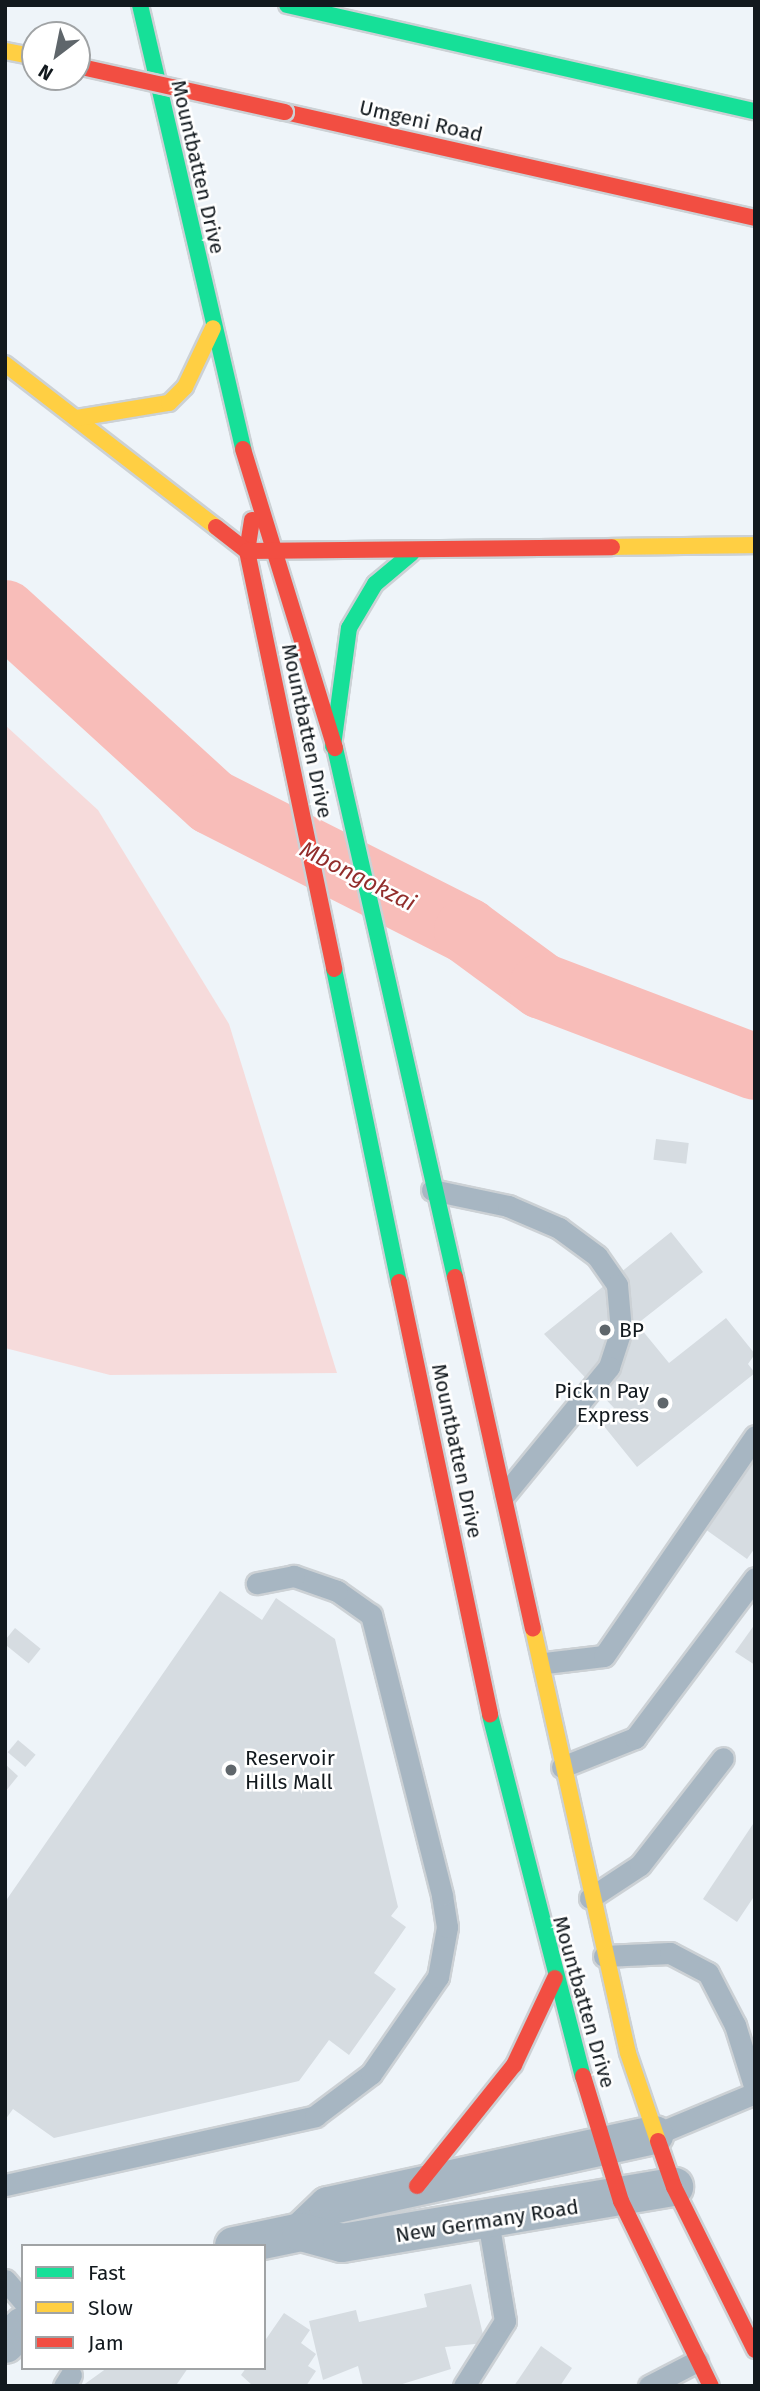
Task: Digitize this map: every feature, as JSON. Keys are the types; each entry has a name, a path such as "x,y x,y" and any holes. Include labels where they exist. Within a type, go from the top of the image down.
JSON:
{"main road":[{"name":"Mountbatten Drive","path":"140,5 255,501 279,552 347,790 432,1190 545,1663 562,1767 604,1956 654,2135 674,2187 754,2347"},
{"path":"288,5 755,111"},
{"name":"Umgeni Road","path":"91,69 755,218"},
{"path":"77,418 169,403 185,387 213,328"},
{"path":"5,364 247,551 412,552 755,545"},
{"name":"Mountbatten Drive","path":"255,501 247,551 495,1741 555,1978 621,2200 711,2386"},
{"path":"333,746 349,628 375,584 412,552"},
{"path":"417,2186 514,2065 537,2027 555,1978"}],"street":[{"name":"New Germany Road","path":"301,2232 328,2206 654,2135"},
{"name":"New Germany Road","path":"244,2244 301,2232 342,2243 621,2200 674,2187"},
{"path":"5,2344 21,2328"}],"lane":[{"path":"432,1190 508,1206 559,1228 597,1256 617,1285 621,1330 609,1367 505,1494"},
{"path":"545,1663 604,1656 755,1436"},
{"path":"5,2185 315,2116 371,2074 438,1977 447,1927 442,1895 371,1615 337,1591 294,1576 257,1583"},
{"path":"562,1767 635,1738 755,1578"},
{"path":"590,1898 640,1865 723,1758"},
{"path":"604,1956 670,1953 708,1973 735,2025 755,2091 654,2135"},
{"path":"464,2386 505,2321 488,2221"},
{"path":"5,2280 21,2299"},
{"path":"649,2386 697,2361"}],"shaded area":[{"path":"5,725 98,810 229,1024 337,1373 110,1375 5,1348"}],"building":[{"path":"656,1139 689,1143 686,1164 653,1160"},
{"path":"671,1232 703,1272 637,1324 669,1363 726,1318 755,1354 748,1364 755,1373 637,1467 599,1420 614,1408 544,1334"},
{"path":"755,1459 755,1548 747,1559 705,1529"},
{"name":"Reservoir Hills Mall","path":"220,1591 262,1620 276,1598 335,1639 398,1907 391,1916 406,1927 374,1973 396,1989 349,2055 329,2040 299,2081 54,2138 13,2109 5,2120 5,1902"},
{"path":"755,1624 755,1665 735,1652"},
{"path":"15,1628 41,1649 29,1664 5,1644"},
{"path":"18,1740 36,1755 25,1767 8,1752"},
{"path":"5,1764 18,1776 5,1792"},
{"path":"755,1821 755,1895 737,1922 703,1899"},
{"path":"471,2284 485,2343 445,2347 451,2369 396,2386 363,2386 358,2366 323,2380 309,2321 356,2310 359,2322 427,2307 424,2294"},
{"path":"284,2313 310,2330 301,2343 316,2354 308,2366 316,2371 306,2386 253,2386 241,2375 245,2370 266,2370 266,2339"},
{"path":"541,2346 572,2368 560,2386 514,2386"},
{"path":"104,2370 187,2370 177,2384 82,2386"}],"waterway":[{"name":"Mbongokzai","path":"5,613 212,802 467,931 542,986 755,1067"}],"traffic: fast":[{"path":"140,5 243,449"},
{"path":"287,5 755,111"},
{"path":"333,746 349,628 375,584 412,553"},
{"path":"335,748 455,1277"},
{"path":"334,969 399,1282"},
{"path":"490,1715 583,2076"}],"traffic: slow":[{"path":"5,51 21,54"},
{"path":"77,418 169,403 185,387 213,328"},
{"path":"5,364 216,527"},
{"path":"612,547 755,545"},
{"path":"533,1628 628,2053 658,2141"}],"traffic: jam":[{"path":"91,69 285,112"},
{"path":"285,112 755,218"},
{"path":"243,449 335,748"},
{"path":"252,520 247,551 334,969"},
{"path":"216,527 247,551 612,547"},
{"path":"455,1277 533,1628"},
{"path":"399,1282 490,1715"},
{"path":"417,2186 514,2065 555,1978"},
{"path":"583,2076 621,2201 711,2386"},
{"path":"658,2141 674,2187 755,2350"}],"place":[{"name":"BP","path":"605,1330"},
{"name":"Pick n Pay Express","path":"663,1403"},
{"name":"Reservoir Hills Mall","path":"231,1770"}]}
